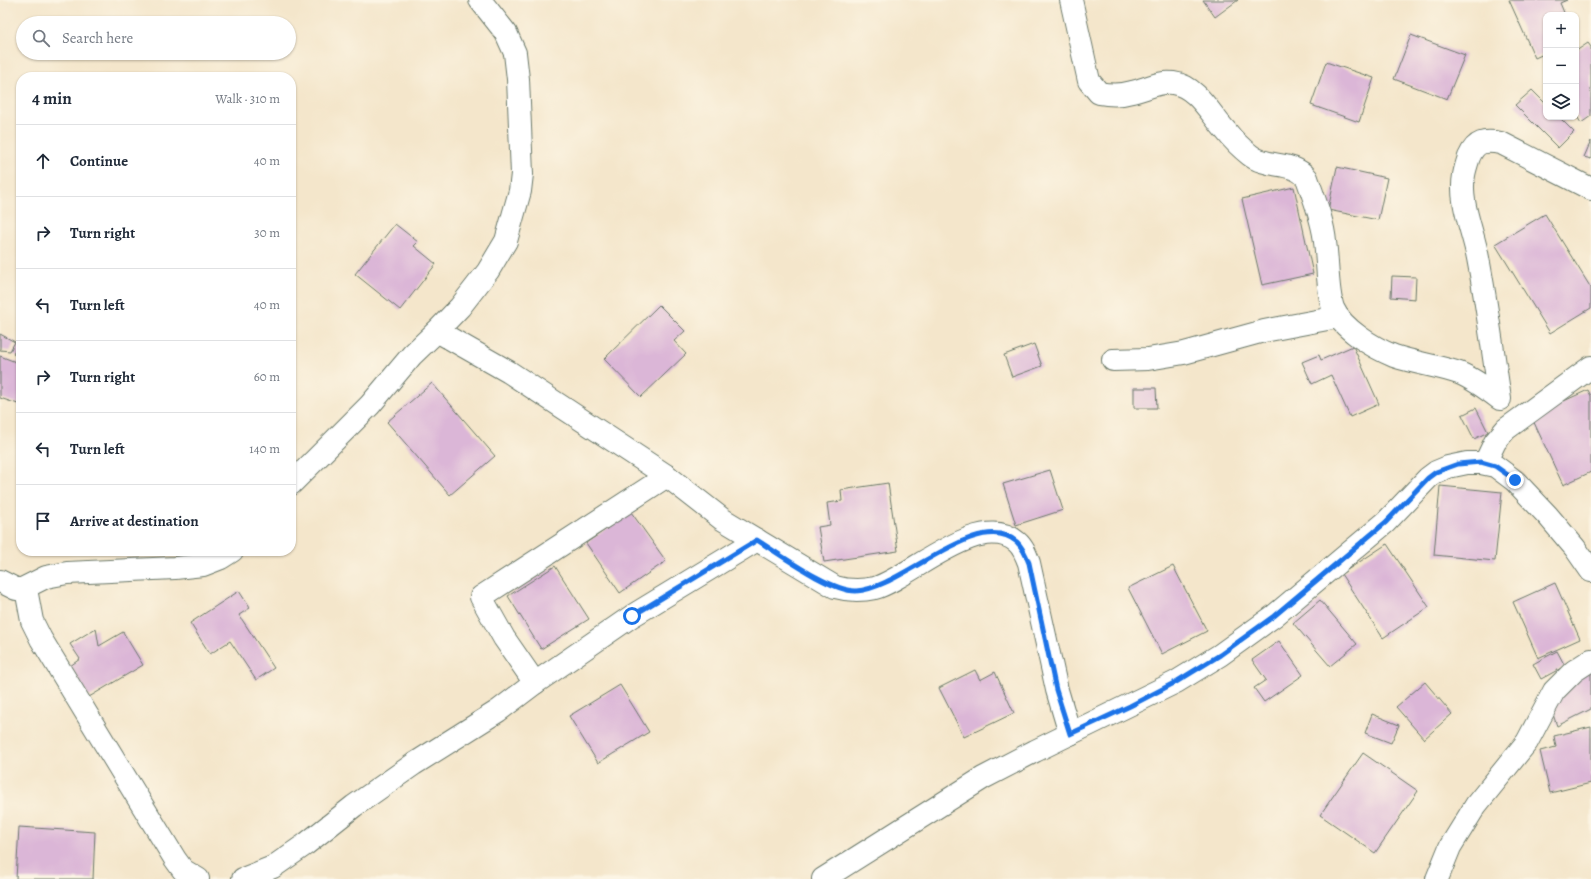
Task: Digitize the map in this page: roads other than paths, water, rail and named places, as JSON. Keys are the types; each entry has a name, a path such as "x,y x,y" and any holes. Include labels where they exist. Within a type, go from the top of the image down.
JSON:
{"street":[{"path":"296,479 370,405 412,355 460,307 488,271 506,241 520,191 522,174 516,58 512,43 506,33 480,0"},
{"path":"1071,0 1089,81 1099,93 1119,95 1131,93 1165,82 1178,84 1193,92 1226,132 1256,160 1293,168 1308,178 1322,222 1328,266 1329,292 1333,308 1338,317 1350,330 1373,346 1394,356 1460,374 1479,383 1500,399"},
{"path":"1506,429 1478,256 1464,200 1464,173 1470,155 1480,143 1492,141 1501,143 1591,189"},
{"path":"1113,360 1148,359 1184,353 1264,331 1338,317"},
{"path":"437,330 509,372 667,476 722,519 835,587 855,591 876,587 890,581 938,552 960,541 990,534 999,534 1009,537 1017,542 1023,549 1029,563 1056,690 1070,734"},
{"path":"1485,463 1495,442 1506,429 1591,367"},
{"path":"823,879 983,778 1070,734 1130,706 1176,682 1220,655 1274,616 1386,522 1428,478 1436,472 1448,467 1467,462 1485,463 1495,466 1515,480 1575,548 1591,571"},
{"path":"536,682 504,638 481,598 667,476"},
{"path":"244,879 273,867 306,844 354,806 414,764 498,711 536,682 632,616 757,540"},
{"path":"0,581 16,589 26,589 46,577 67,573 175,568 203,565 224,556"},
{"path":"26,589 32,621 41,639 175,859 183,870 198,879"},
{"path":"1437,879 1450,847 1461,829 1476,805 1527,742 1554,691 1574,671 1591,660"}]}
